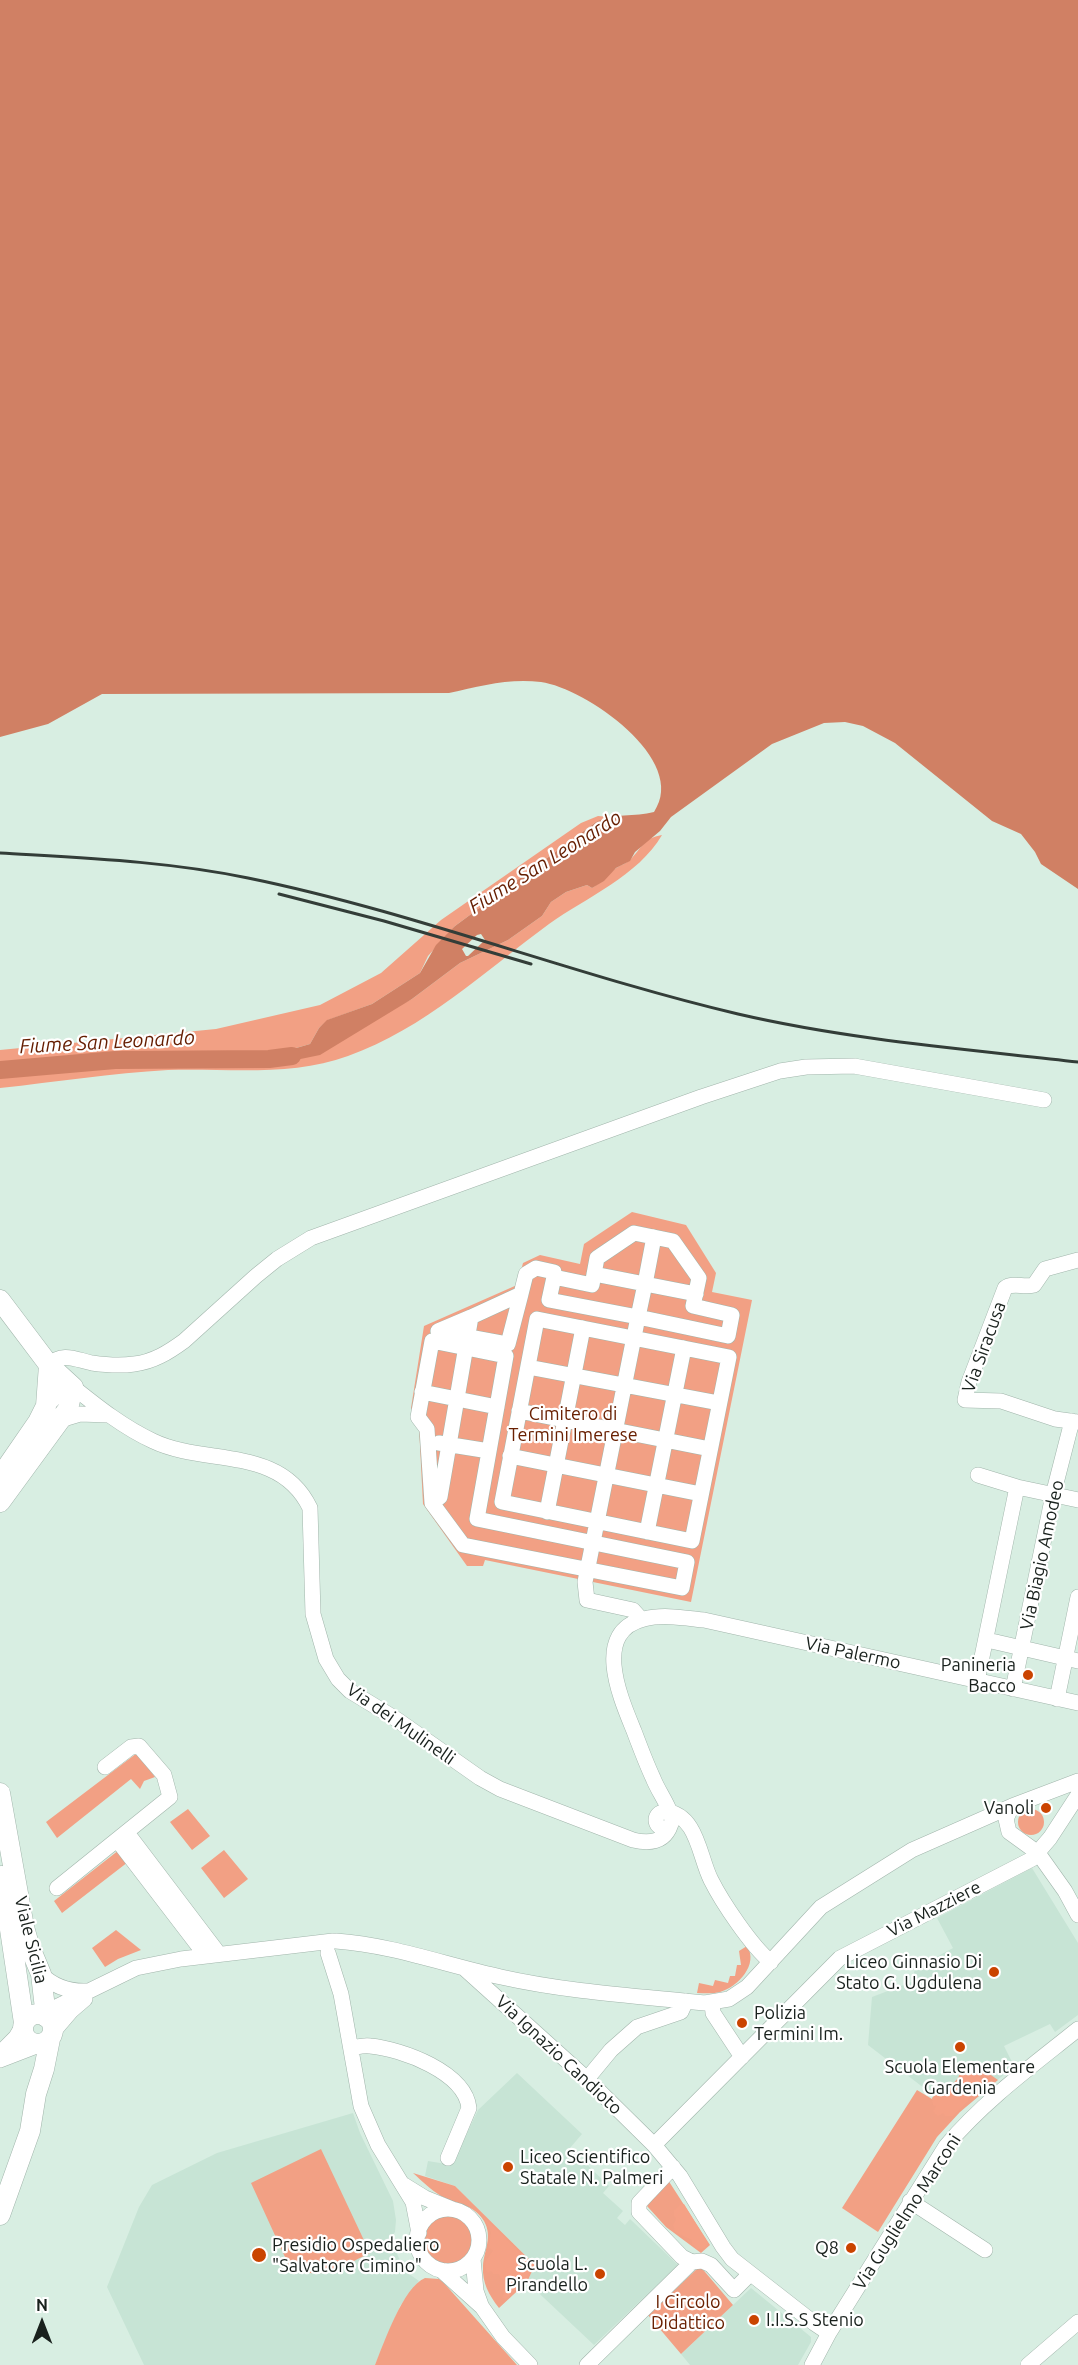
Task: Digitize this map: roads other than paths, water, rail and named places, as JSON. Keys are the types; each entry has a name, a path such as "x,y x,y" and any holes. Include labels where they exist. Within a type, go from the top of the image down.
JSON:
{"main road":[{"path":"0,1300 49,1365 73,1387 68,1409 53,1413 38,1422 0,1477"},
{"path":"0,1503 53,1413 49,1365"},
{"name":"Viale Sicilia","path":"0,1793 24,1927 41,1974 37,2029"},
{"name":"Viale Sicilia","path":"0,1861 37,2029"},
{"path":"0,2215 27,2140 36,2094 44,2069 37,2029"}],"street":[{"path":"49,1365 54,1359 63,1356 113,1365 152,1360 184,1341 256,1276 277,1259 311,1238 701,1097 780,1071 806,1067 854,1066 1044,1100"},
{"path":"477,1519 687,1562 682,1588 463,1545 432,1503 427,1429 418,1417 432,1341 508,1344 526,1274 536,1268 554,1272 549,1300 728,1336 732,1315 693,1306 699,1278 673,1242 634,1233 597,1258 592,1285 554,1277"},
{"path":"654,1237 587,1569 585,1582 587,1600 633,1610 635,1623 616,1643 613,1657 615,1673 620,1694 653,1780 665,1819 701,1851 710,1880 758,1952 771,1962"},
{"name":"Via Siracusa","path":"1075,1421 1055,1419 1001,1401 965,1400 969,1382 1005,1288 1011,1285 1024,1287 1034,1285 1045,1269 1078,1260"},
{"path":"594,1274 696,1294"},
{"path":"471,1547 506,1356 438,1331 521,1294"},
{"path":"432,1503 440,1497 471,1317"},
{"path":"537,1319 583,1328 729,1357 692,1541 502,1502 537,1319"},
{"path":"547,1512 583,1328"},
{"path":"647,1532 684,1348"},
{"path":"528,1367 719,1403"},
{"name":"Via dei Mulinelli","path":"73,1387 108,1415 154,1441 180,1449 252,1462 278,1473 304,1496 310,1509 313,1614 326,1659 350,1691 396,1719 489,1784 614,1832 642,1833 665,1819"},
{"path":"422,1392 497,1407"},
{"path":"519,1410 710,1449"},
{"path":"53,1413 108,1415"},
{"name":"Via Biagio Amodeo","path":"1013,1689 1053,1495 1075,1421"},
{"path":"428,1441 489,1451"},
{"path":"510,1456 701,1494"},
{"path":"978,1475 1017,1487 1078,1500"},
{"path":"977,1681 1017,1487"},
{"path":"494,1551 500,1524"},
{"path":"1057,1699 1072,1660 1078,1597"},
{"name":"Via Palermo","path":"635,1623 655,1617 704,1620 1078,1703"},
{"path":"987,1640 1072,1660"},
{"path":"57,1888 169,1798 170,1793 164,1775 139,1746 131,1747 105,1767"},
{"path":"41,1974 51,1983 76,1992 96,1988 136,1968 213,1955 287,1947 334,1949 376,1947 503,1977 582,1990 712,2002 729,1999 747,1987 826,1903 912,1850 1071,1783 1076,1798"},
{"name":"Via Mazziere","path":"654,2145 840,1958 1032,1859 1076,1798"},
{"path":"1012,1806 1006,1819 1009,1832 1014,1838 1038,1852 1065,1891 1078,1915"},
{"path":"122,1837 121,1845 213,1955"},
{"path":"334,1949 362,2106 378,2145 413,2202 418,2243 423,2257 482,2307 503,2337 530,2365"},
{"name":"Via Ignazio Candioto","path":"462,1968 587,2079 654,2145 673,2166 727,2253 750,2274 829,2333"},
{"path":"495,1995 491,1987 493,1982 503,1977"},
{"path":"0,2053 16,2037 71,2011 96,1988"},
{"path":"587,2079 611,2050 638,2027 681,2012 686,2001"},
{"path":"712,2002 713,2013 742,2057"},
{"path":"0,2060 37,2029"},
{"name":"Via Guglielmo Marconi","path":"812,2365 829,2333 946,2146 967,2121 1008,2084 1078,2029"},
{"path":"351,2048 368,2045 398,2051 420,2059 436,2068 465,2093 470,2108 448,2158"},
{"path":"673,2166 639,2203 638,2209 682,2257 692,2262 702,2261 711,2265 734,2290 750,2274"},
{"path":"402,2183 425,2198 469,2217 478,2232 479,2242 473,2259 476,2291 482,2307"},
{"path":"910,2201 985,2250"},
{"path":"418,2233 427,2218 443,2210 452,2210"},
{"path":"441,2270 459,2269 473,2259"},
{"path":"587,2365 692,2262"},
{"path":"1028,2365 1073,2325"}],"water":[{"path":"0,0 1078,0 1078,889 1041,864 1021,834 992,821 895,743 863,726 845,722 824,723 772,744 671,817 660,831 635,852 630,861 616,868 604,881 592,888 587,885 566,892 551,902 542,916 508,940 460,963 412,999 320,1055 281,1063 269,1059 279,1053 310,1044 319,1028 327,1020 372,1004 420,973 436,945 455,926 596,822 610,817 654,812 661,792 658,771 646,750 628,730 606,712 560,687 529,681 495,683 449,693 102,694 48,724 0,737","holes":["481,934 485,940 468,956 466,956 462,949 477,935"]}],"waterway":[{"name":"Fiume San Leonardo","path":"0,1070 115,1060 269,1059 292,1056"}],"railway":[{"path":"0,853 155,864 248,878 371,908 615,981 738,1014 822,1031 1078,1062"},
{"path":"279,894 384,921 531,964"}],"place":[{"name":"Panineria Bacco","path":"1028,1675"},
{"name":"Vanoli","path":"1046,1808"},
{"name":"Liceo Ginnasio Di Stato G. Ugdulena","path":"994,1972"},
{"name":"Polizia Termini Im.","path":"742,2023"},
{"name":"Scuola Elementare Gardenia","path":"960,2047"},
{"name":"Liceo Scientifico Statale N. Palmeri","path":"508,2167"},
{"name":"Q8","path":"851,2248"},
{"name":"Presidio Ospedaliero \"Salvatore Cimino\"","path":"259,2255"},
{"name":"Scuola L. Pirandello","path":"600,2274"},
{"name":"I.I.S.S Stenio","path":"754,2320"}],"park label":[{"name":"Cimitero di Termini Imerese","path":"573,1424"},
{"name":"I Circolo Didattico","path":"688,2312"}]}
